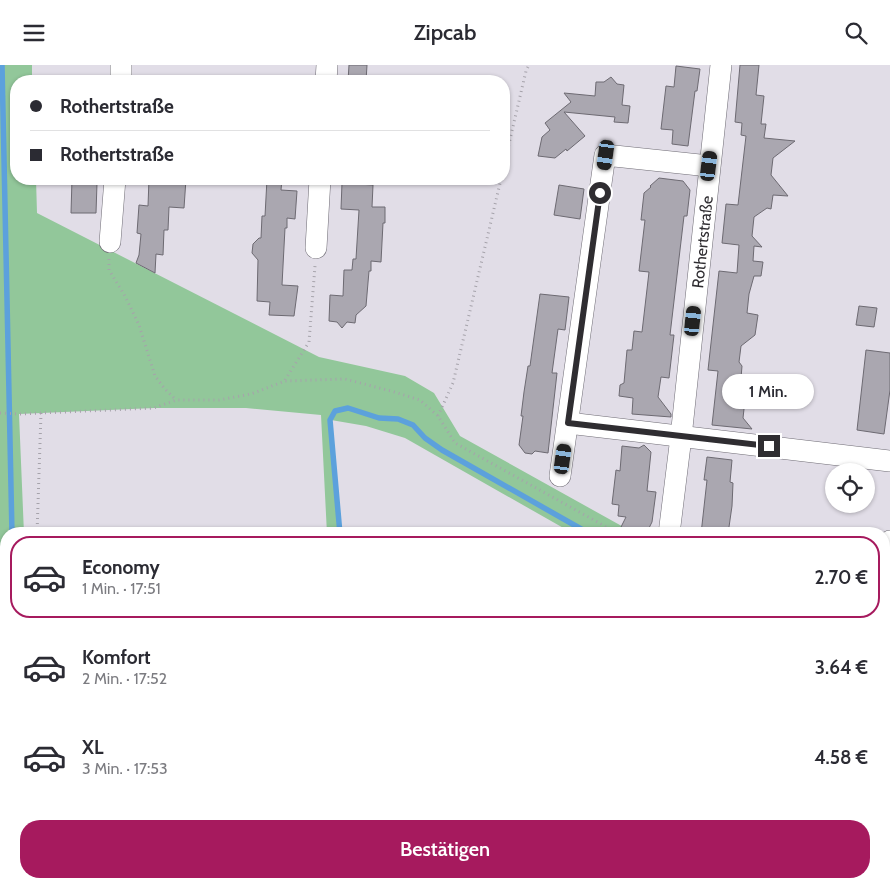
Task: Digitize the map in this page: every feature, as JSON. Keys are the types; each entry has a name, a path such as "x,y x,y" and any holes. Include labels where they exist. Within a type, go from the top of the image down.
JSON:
{"street":[{"name":"Rothertstraße","path":"669,527 681,437 721,65"},
{"path":"560,476 606,155 709,166"},
{"path":"110,242 115,185"},
{"path":"316,248 320,185"},
{"path":"568,423 890,461"}],"path":[{"path":"510,139 529,65"},
{"path":"438,416 453,383 499,185"},
{"path":"110,242 109,270 125,296 139,325 155,376 176,400"},
{"path":"285,381 309,342 316,248"},
{"path":"0,413 19,414 154,408 176,400 219,400 251,395 285,381 345,379 420,400 438,416 455,443 606,527"},
{"path":"37,527 41,413"}],"green space":[{"path":"0,65 32,65 32,75 10,75 10,185 36,185 37,213 319,357 405,376 434,393 460,436 623,527 562,527 405,438 366,426 331,420 339,527 327,527 321,415 246,408 154,408 19,414 24,527 0,527"}],"building":[{"path":"349,65 367,65 366,75 348,75"},
{"path":"740,65 759,65 756,95 764,96 761,124 766,124 764,138 795,141 773,158 771,175 788,196 773,195 771,209 767,208 754,217 752,236 762,247 754,246 753,261 763,262 761,276 754,276 749,294 747,313 758,315 755,335 741,346 739,362 742,366 740,390 756,391 745,401 743,418 752,429 712,425 718,371 708,370 719,271 737,273 739,245 722,243 726,204 738,205 746,136 741,135 742,123 735,122"},
{"path":"676,66 700,69 697,91 695,91 688,146 672,144 673,130 661,129 666,86 674,87"},
{"path":"611,77 617,84 624,85 622,105 630,106 628,123 614,122 615,117 564,112 585,136 555,158 538,156 542,137 550,130 545,123 571,102 564,93 595,96 596,82 604,82"},
{"path":"659,178 683,181 690,190 687,216 684,216 670,335 674,335 669,378 661,377 658,397 671,414 671,417 632,414 633,398 619,396 620,385 624,383 627,350 632,350 634,331 642,332 649,272 639,271 645,220 641,220 644,193"},
{"path":"72,185 97,185 96,213 71,213"},
{"path":"149,185 186,185 184,208 169,207 168,230 164,230 163,255 156,254 155,273 136,263 139,255 141,234 137,233 139,205 148,206"},
{"path":"267,185 281,185 281,190 297,191 295,219 287,218 287,228 285,228 282,285 298,286 294,316 269,315 270,302 257,301 258,260 252,253 253,244 261,238 262,216 265,216"},
{"path":"342,185 373,185 372,207 385,207 381,262 371,261 366,306 356,315 355,323 347,322 342,328 337,322 329,321 330,295 343,296 344,270 352,270 353,259 356,259 359,210 341,209"},
{"path":"559,185 584,189 580,219 554,215"},
{"path":"540,294 569,297 565,330 558,329 552,373 557,373 548,453 535,451 532,454 525,453 519,445 524,392 528,366 530,366"},
{"path":"859,306 877,308 874,327 856,325"},
{"path":"866,350 890,353 890,390 884,434 857,430"},
{"path":"644,445 651,452 647,491 656,492 652,522 650,527 621,527 626,517 618,516 619,505 612,504 616,470 620,471 622,446 639,448"},
{"path":"707,457 732,460 730,482 733,483 732,506 729,527 702,527 707,480 704,480"}],"waterway":[{"path":"2,65 12,527"},
{"path":"339,527 330,420 335,411 348,408 379,418 398,419 413,425 425,438 442,450 578,527"}],"route":[{"path":"600,193 568,423 769,446"}]}
